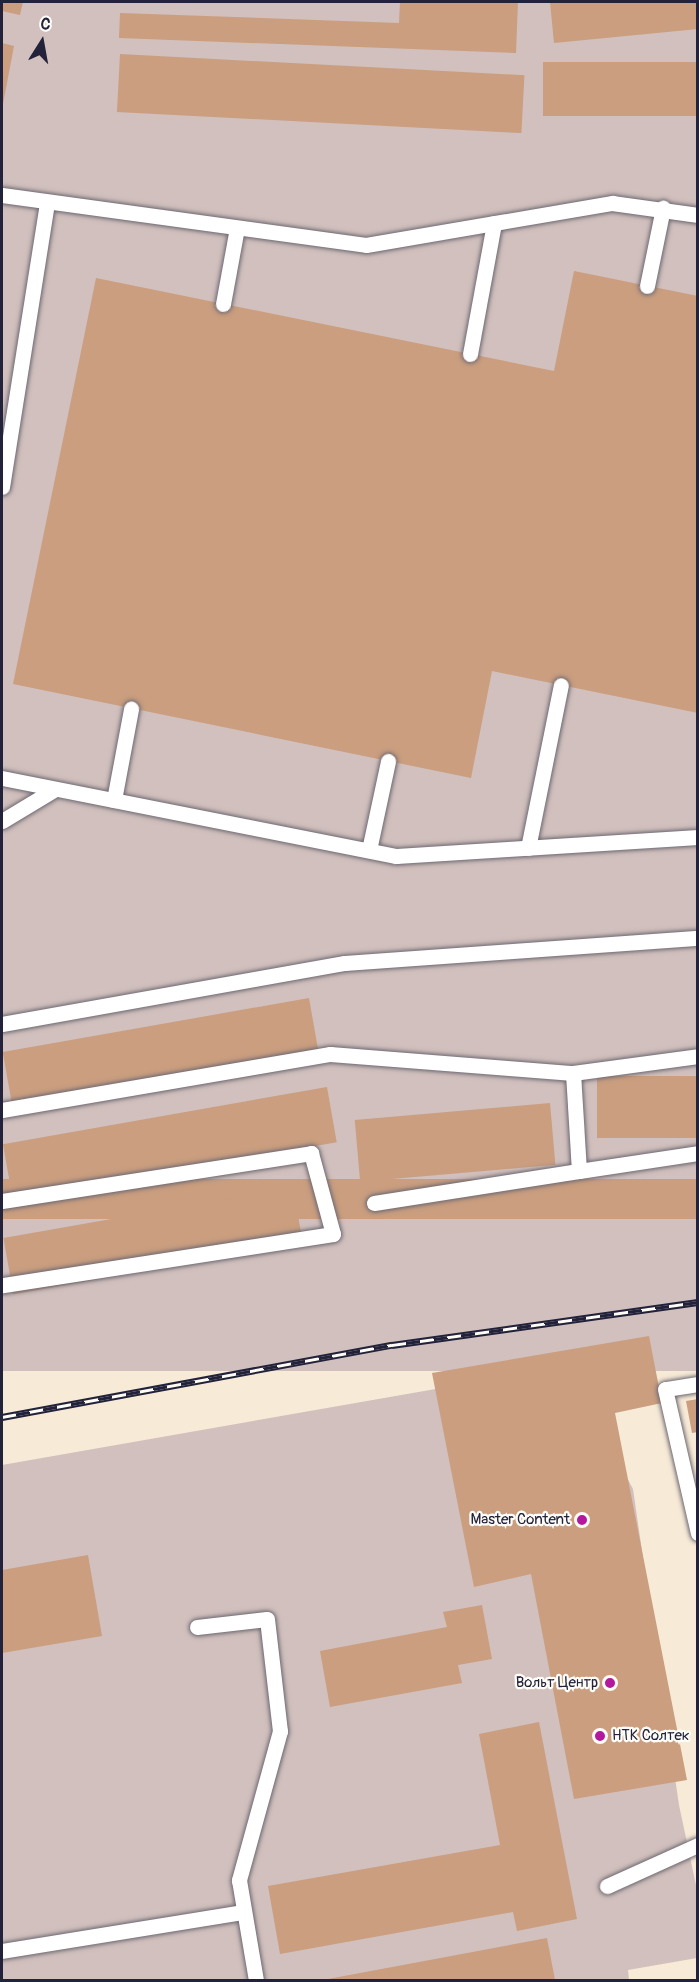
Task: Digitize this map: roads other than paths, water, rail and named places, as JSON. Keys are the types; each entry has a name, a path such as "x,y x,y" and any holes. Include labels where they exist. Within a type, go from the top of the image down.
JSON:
{"lane":[{"path":"2,195 47,203 366,245 612,203 663,208 698,215"},
{"path":"2,487 47,203"},
{"path":"647,286 663,208"},
{"path":"470,354 494,223"},
{"path":"223,304 237,228"},
{"path":"528,848 561,685"},
{"path":"114,800 131,709"},
{"path":"369,850 388,761"},
{"path":"2,778 396,855 698,837"},
{"path":"2,821 55,789"},
{"path":"2,1024 345,963 698,938"},
{"path":"2,1110 330,1054 573,1073 698,1056"},
{"path":"573,1073 579,1171"},
{"path":"2,1201 311,1153 333,1234 2,1285"},
{"path":"375,1203 698,1153"},
{"path":"698,1384 664,1389 698,1533"},
{"path":"197,1627 267,1619 280,1731 239,1880 256,1980"},
{"path":"607,1886 698,1845"},
{"path":"2,1951 244,1912"}],"railway":[{"path":"2,1417 392,1345 698,1302"}],"place":[{"name":"Master Content","path":"582,1520"},
{"name":"Вольт Центр","path":"610,1683"},
{"name":"НТК Солтек","path":"600,1736"}]}
